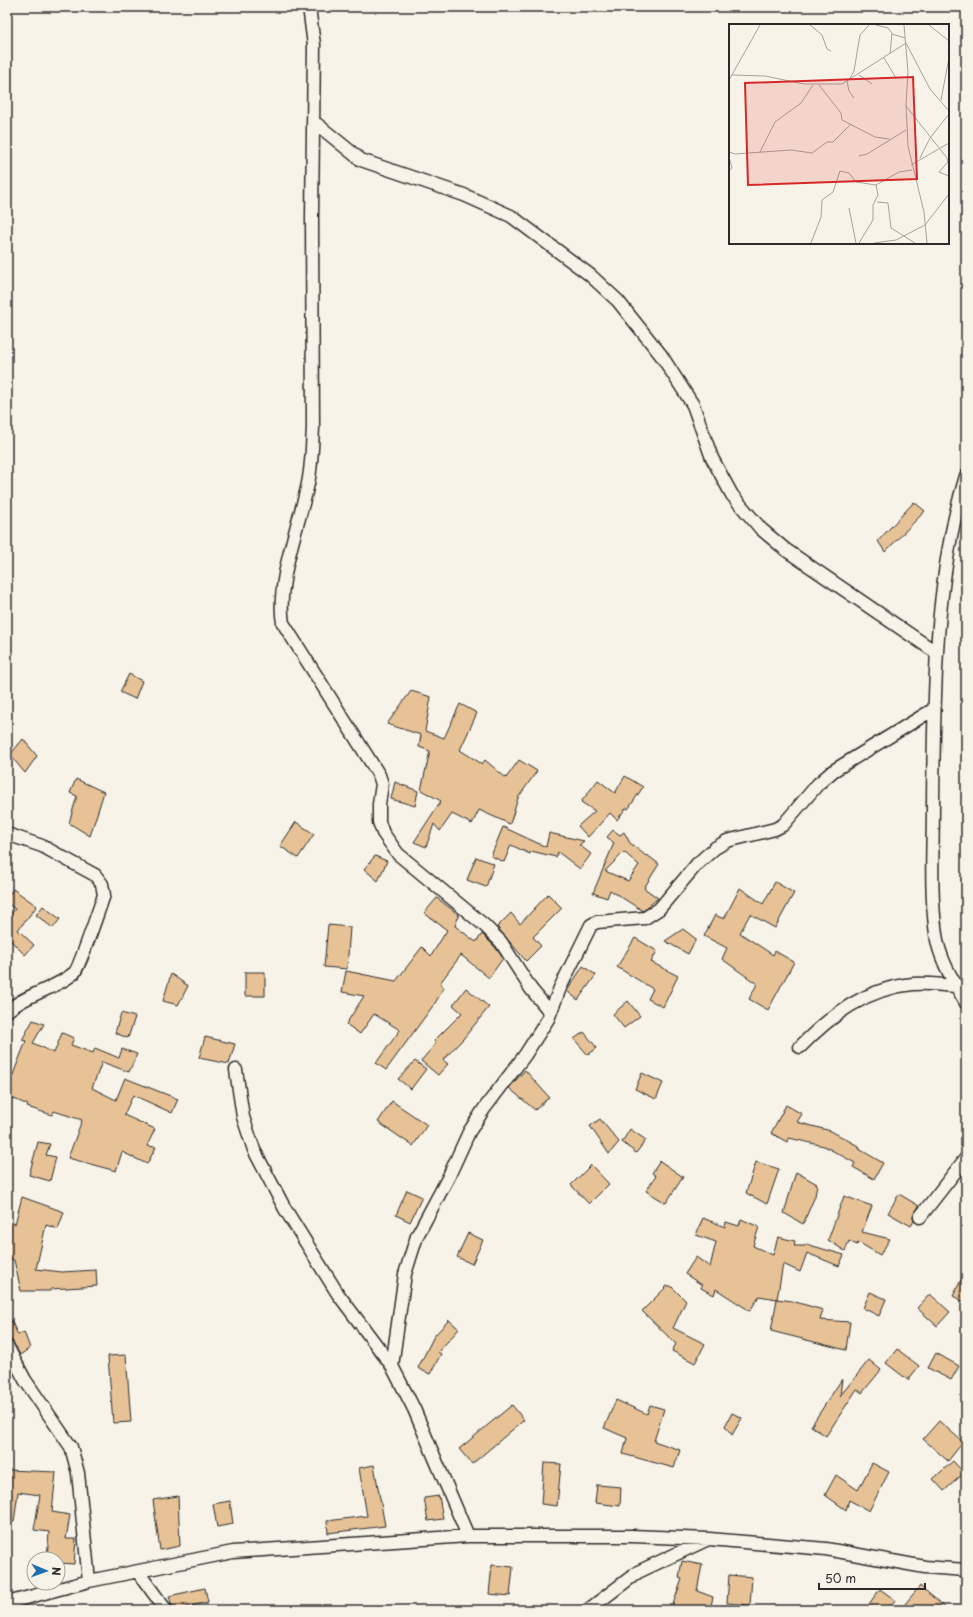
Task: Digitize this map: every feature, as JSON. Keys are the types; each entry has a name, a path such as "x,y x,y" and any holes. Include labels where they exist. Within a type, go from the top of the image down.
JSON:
{"street":[{"path":"309,7 314,45 312,461 308,486 282,591 281,612 283,623 380,775 382,784 379,804 380,822 383,833 398,854 484,925 500,942 531,989 550,1012"},
{"path":"313,121 362,160 464,196 511,216 590,274 618,301 660,355 693,405 712,458 732,495 761,530 786,550 937,652"},
{"path":"965,1001 946,967 936,935 933,895 934,709 937,652 946,571 956,508 966,476"},
{"path":"392,1366 405,1274 417,1236 448,1178 469,1132 484,1109 525,1055 550,1012 591,925 597,922 645,918 652,915 697,864 715,848 727,841 769,831 783,825 818,784 833,771 934,709"},
{"path":"7,834 42,846 95,875 102,884 104,895 76,972 58,984 19,1001 7,1011"},
{"path":"800,1046 835,1014 864,997 913,984 956,986"},
{"path":"236,1070 248,1136 271,1183 285,1209 338,1294 392,1366 414,1409 468,1536"},
{"path":"920,1217 966,1158"},
{"path":"7,1346 25,1380 71,1447 78,1473 89,1581"},
{"path":"7,1603 89,1581 233,1552 468,1536 630,1536 709,1538 826,1549 925,1567 966,1570"},
{"path":"588,1610 638,1572 709,1538"},
{"path":"138,1572 166,1610"}],"building":[{"path":"914,502 925,511 885,552 878,541"},
{"path":"129,674 142,681 135,699 120,692"},
{"path":"411,691 431,697 425,731 444,738 460,704 477,713 460,750 482,764 485,760 506,778 519,760 537,771 518,798 510,824 479,810 472,824 452,814 440,831 434,824 426,847 414,842 441,801 421,790 430,751 419,747 421,735 387,724"},
{"path":"23,739 37,756 25,773 10,755"},
{"path":"625,776 643,787 628,809 626,808 617,820 610,813 588,837 578,826 595,811 581,802 598,780 615,793"},
{"path":"76,779 104,792 90,836 69,823 77,796 70,793"},
{"path":"395,782 418,791 415,806 391,799"},
{"path":"296,822 314,834 298,858 280,846"},
{"path":"503,827 546,847 549,833 584,841 579,845 591,854 580,869 558,852 556,857 531,851 530,854 511,845 504,862 491,856"},
{"path":"613,830 620,835 624,832 630,843 659,864 644,888 658,898 643,911 610,890 607,898 593,893 614,843 607,837","holes":["624,852 639,865 628,881 605,871"]},
{"path":"375,856 387,861 378,881 364,869"},
{"path":"476,857 494,864 486,887 467,880"},
{"path":"775,882 794,893 775,928 750,914 740,933 773,955 775,951 794,962 768,1010 749,999 757,984 722,959 727,948 704,936 715,915 724,919 740,888 763,904"},
{"path":"13,889 37,906 18,930 34,945 25,955 10,940 7,944 7,919 15,909 7,903 7,897"},
{"path":"548,894 562,908 533,937 541,946 526,961 497,927 511,913 520,924"},
{"path":"437,898 459,915 455,926 476,942 482,934 495,947 503,958 489,978 461,955 440,983 444,988 435,1003 386,1070 376,1063 400,1030 374,1014 360,1034 346,1024 364,996 342,992 346,971 396,981 422,947 431,956 447,930 424,913"},
{"path":"43,906 60,919 53,928 36,915"},
{"path":"328,925 350,927 347,969 324,967"},
{"path":"683,929 696,939 688,954 665,941"},
{"path":"635,938 657,951 651,962 678,976 663,1007 648,999 653,989 617,967"},
{"path":"583,966 596,975 578,1000 567,991"},
{"path":"245,972 265,972 265,996 245,996"},
{"path":"171,974 188,986 178,1005 163,1001"},
{"path":"466,988 489,1007 463,1039 443,1060 448,1064 438,1075 421,1061 436,1043 434,1041 462,1013 453,1005"},
{"path":"628,1001 640,1016 624,1028 613,1014"},
{"path":"121,1013 135,1017 128,1038 115,1033"},
{"path":"33,1020 44,1024 33,1043 54,1053 62,1033 74,1038 71,1045 93,1053 95,1048 119,1058 122,1049 137,1054 129,1072 102,1062 92,1088 116,1100 125,1078 178,1099 172,1113 133,1095 124,1115 155,1129 147,1146 156,1147 147,1164 122,1152 116,1171 68,1158 82,1120 54,1111 52,1115 27,1107 28,1105 7,1096 7,1090 26,1041 22,1040"},
{"path":"584,1032 597,1048 588,1055 574,1039"},
{"path":"205,1037 235,1044 229,1064 199,1058"},
{"path":"415,1061 426,1069 411,1089 398,1079"},
{"path":"525,1070 549,1097 535,1110 509,1088"},
{"path":"642,1073 663,1083 656,1099 635,1089"},
{"path":"392,1101 427,1125 413,1146 378,1122"},
{"path":"786,1105 802,1114 797,1122 831,1131 860,1147 859,1149 883,1163 874,1179 853,1167 855,1163 824,1146 789,1138 787,1142 771,1133"},
{"path":"600,1119 619,1142 609,1154 590,1126"},
{"path":"630,1129 646,1140 636,1153 622,1142"},
{"path":"38,1142 50,1144 46,1155 56,1157 50,1181 29,1175"},
{"path":"660,1161 683,1177 666,1203 646,1191 656,1176 652,1173"},
{"path":"756,1162 779,1169 767,1204 746,1193"},
{"path":"591,1165 609,1184 589,1204 571,1185"},
{"path":"796,1172 817,1184 815,1196 803,1224 784,1213"},
{"path":"407,1190 422,1197 410,1222 396,1215"},
{"path":"899,1194 919,1206 913,1216 914,1221 911,1226 888,1213"},
{"path":"844,1196 872,1206 862,1232 890,1239 880,1255 858,1242 857,1245 849,1241 845,1251 828,1240"},
{"path":"22,1197 64,1212 58,1229 46,1225 36,1269 62,1272 96,1270 97,1286 51,1289 50,1291 21,1291 14,1260 7,1258 7,1222 15,1224"},
{"path":"703,1218 725,1227 726,1222 739,1226 741,1219 759,1227 753,1246 773,1255 778,1237 795,1241 794,1246 805,1246 806,1244 844,1255 839,1266 807,1253 800,1272 783,1264 777,1299 759,1296 750,1311 716,1289 714,1295 701,1288 702,1285 685,1274 696,1257 710,1267 716,1242 696,1235"},
{"path":"468,1233 483,1240 472,1264 457,1257"},
{"path":"966,1270 966,1303 953,1296"},
{"path":"667,1286 671,1286 686,1301 673,1328 705,1344 695,1363 672,1351 676,1344 642,1311"},
{"path":"870,1292 886,1299 879,1316 863,1308"},
{"path":"930,1294 950,1312 937,1326 917,1308"},
{"path":"777,1299 792,1301 823,1310 820,1320 850,1322 846,1350 771,1331"},
{"path":"7,1312 18,1335 24,1332 30,1348 20,1355 13,1342 7,1339"},
{"path":"449,1320 459,1329 438,1352 441,1354 430,1374 421,1370 418,1368 434,1336"},
{"path":"897,1349 919,1366 908,1380 886,1363"},
{"path":"936,1353 959,1366 951,1380 928,1368"},
{"path":"126,1355 131,1422 113,1423 108,1356"},
{"path":"869,1360 881,1370 862,1393 857,1389 826,1436 811,1426 842,1379 840,1396"},
{"path":"616,1400 647,1414 650,1405 664,1409 654,1441 680,1450 674,1468 623,1454 627,1438 604,1428"},
{"path":"512,1405 524,1420 472,1464 459,1449"},
{"path":"732,1413 742,1418 732,1435 725,1426"},
{"path":"939,1421 963,1442 948,1461 923,1439"},
{"path":"953,1461 964,1473 944,1491 933,1479"},
{"path":"544,1463 561,1464 557,1506 541,1504"},
{"path":"872,1463 889,1472 869,1511 849,1500 846,1510 825,1495 836,1475 858,1490"},
{"path":"374,1465 385,1526 328,1533 327,1521 367,1516 359,1468"},
{"path":"7,1470 56,1472 52,1512 70,1515 66,1539 76,1539 74,1564 66,1564 66,1551 48,1551 49,1532 34,1530 40,1495 18,1492 14,1522 7,1522"},
{"path":"597,1485 621,1487 620,1506 595,1503"},
{"path":"178,1496 180,1546 160,1550 153,1500"},
{"path":"439,1496 443,1519 428,1521 424,1498"},
{"path":"230,1501 233,1524 217,1527 213,1504"},
{"path":"682,1561 702,1565 697,1591 713,1597 710,1610 671,1610 682,1579 679,1578"},
{"path":"492,1565 513,1567 510,1596 489,1594"},
{"path":"729,1575 752,1577 750,1605 727,1603"},
{"path":"920,1586 948,1610 900,1610"},
{"path":"205,1588 208,1602 173,1610 169,1596"},
{"path":"880,1589 895,1600 888,1610 877,1610 869,1604"}]}
